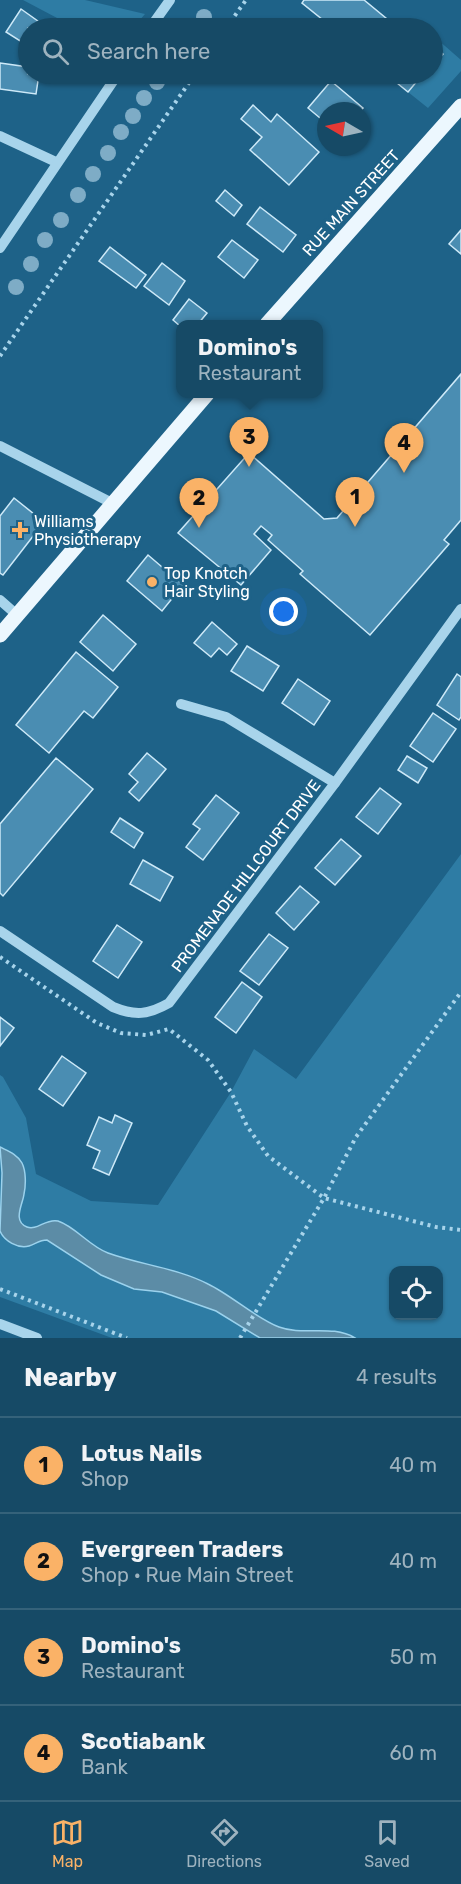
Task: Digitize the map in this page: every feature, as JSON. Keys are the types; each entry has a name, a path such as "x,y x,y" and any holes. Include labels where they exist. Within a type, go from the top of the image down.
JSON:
{"main road":[{"name":"RUE MAIN STREET","path":"271,320 461,106"},
{"path":"0,635 203,398"}],"street":[{"path":"157,18 170,0"},
{"path":"0,248 56,162 111,84"},
{"path":"0,135 56,162"},
{"path":"1,449 112,503"},
{"path":"0,600 16,615"},
{"name":"PROMENADE HILLCOURT DRIVE","path":"0,931 113,1007 136,1014 158,1009 169,1003 335,783 461,609"},
{"path":"182,704 226,717 335,783"},
{"path":"0,1324 37,1338"}],"path":[{"path":"233,18 246,0"},
{"path":"0,356 188,84"},
{"path":"0,957 97,1023 121,1033 146,1035 169,1029 208,1060 231,1092 247,1126 268,1156 324,1198 436,1227 461,1230"},
{"path":"240,1338 324,1198 356,1137 461,992"},
{"path":"0,1289 127,1338"}],"shaded area":[{"path":"23,0 85,0 145,14 142,18 57,18"},
{"path":"443,44 461,60 461,71 428,108 408,92 415,84 443,84"},
{"path":"461,854 461,1338 112,1338 0,1297 0,1075 26,1118 36,1174 91,1201 158,1205 231,1092 254,1049 296,1079"},
{"path":"0,1147 15,1155 23,1166 25,1186 19,1217 27,1227 58,1221 108,1253 184,1274 208,1284 279,1327 298,1331 337,1332 355,1338 260,1338 216,1311 162,1292 134,1289 101,1275 47,1240 25,1247 12,1243 0,1231 2,1173"}],"building":[{"path":"304,0 364,0 386,18 321,18 302,3"},
{"path":"21,9 34,18 18,18 18,40 6,32"},
{"path":"0,63 18,66 18,84 38,84 36,94 0,89"},
{"path":"328,84 335,84 356,102 317,102 317,116 308,108"},
{"path":"398,84 415,84 408,92"},
{"path":"253,105 271,122 277,114 317,150 317,154 289,185 250,150 262,137 241,119"},
{"path":"225,190 242,205 234,216 216,201"},
{"path":"260,207 296,235 283,252 247,224"},
{"path":"461,230 461,254 449,244"},
{"path":"232,240 258,260 244,278 218,257"},
{"path":"110,247 146,275 136,288 99,261"},
{"path":"162,263 185,281 169,305 144,286"},
{"path":"189,299 207,313 201,320 176,320 176,323 173,320"},
{"path":"461,374 461,520 444,540 449,544 370,635 300,574 303,571 268,540 272,535 261,526 254,534 271,550 241,585 178,533 249,453 324,519 337,518"},
{"path":"14,498 44,522 3,575 0,573 0,516"},
{"path":"148,555 183,585 162,611 127,581"},
{"path":"103,615 136,644 113,671 80,642"},
{"path":"212,622 237,644 227,655 219,648 211,657 194,643"},
{"path":"247,646 279,666 263,691 231,671"},
{"path":"76,652 118,687 93,718 84,711 49,753 16,725"},
{"path":"457,674 461,677 461,717 459,720 437,705"},
{"path":"298,679 330,701 314,725 282,703"},
{"path":"433,713 456,729 433,762 410,746"},
{"path":"147,753 166,769 139,801 129,792 138,782 129,774"},
{"path":"407,756 427,768 418,783 398,770"},
{"path":"56,758 93,789 3,896 0,893 0,824"},
{"path":"380,788 401,804 378,834 356,817"},
{"path":"216,795 239,813 203,860 186,847 200,829 193,824"},
{"path":"120,818 143,833 134,848 111,832"},
{"path":"341,839 361,856 335,885 315,868"},
{"path":"143,860 173,877 160,901 130,884"},
{"path":"300,886 319,902 294,930 276,913"},
{"path":"117,925 142,942 118,978 93,961"},
{"path":"269,934 288,948 259,985 240,971"},
{"path":"242,982 262,997 236,1033 215,1017"},
{"path":"0,1017 14,1028 0,1046"},
{"path":"62,1056 86,1073 63,1106 39,1089"},
{"path":"115,1115 132,1123 109,1175 93,1168 100,1151 87,1145 99,1117 112,1123"}],"place":[{"name":"Domino's","path":"249,467"},
{"name":"Scotiabank","path":"404,473"},
{"name":"Lotus Nails","path":"355,527"},
{"name":"Evergreen Traders","path":"199,528"},
{"name":"Williams Physiotherapy","path":"20,530"},
{"name":"Top Knotch Hair Styling","path":"152,582"}]}
